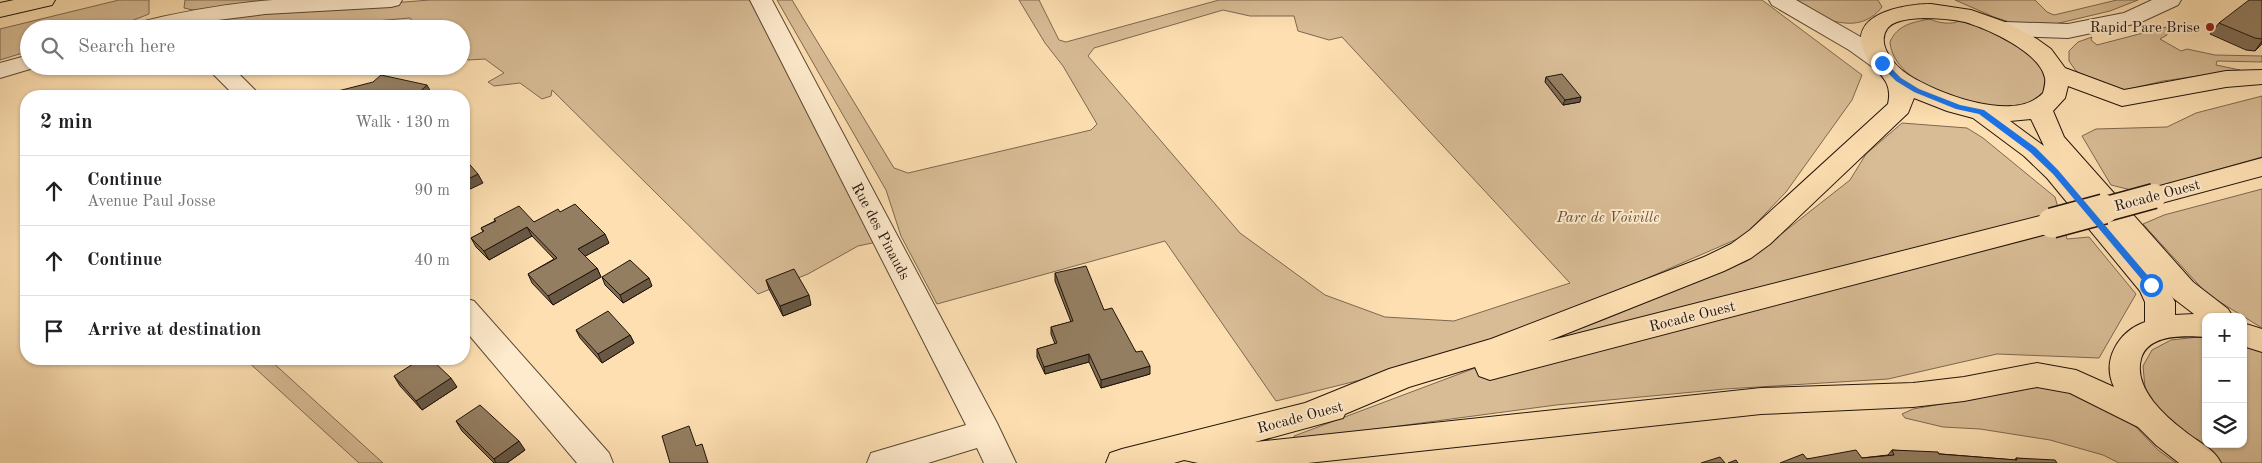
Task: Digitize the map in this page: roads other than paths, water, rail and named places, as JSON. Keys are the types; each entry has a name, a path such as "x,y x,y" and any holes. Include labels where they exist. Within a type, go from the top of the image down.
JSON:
{"main road":[{"path":"0,10 44,0"},
{"path":"1890,71 1937,100 1981,112 2003,114 2023,112 2039,108 2052,99 2058,87 2056,73 2041,53 2025,41 2005,30 1972,17 1946,0"},
{"path":"1314,413 1400,378 1499,348 1563,324 1714,264 1741,251 1760,237 1899,107 1902,96 1890,71 1874,51 1872,40 1875,30 1889,12 1929,11 1972,17"},
{"path":"2056,73 2122,98 2226,79 2262,77"},
{"path":"2039,108 2053,140 2183,290 2213,313"},
{"path":"1981,112 2033,150 2056,172 2151,285 2160,302 2160,327"},
{"name":"Rocade Ouest","path":"1122,463 2262,167"},
{"path":"2202,326 2175,324 2144,333 2133,342 2127,353 2125,368 2128,384 2150,419 2178,445 2205,463"},
{"path":"1184,447 1240,457 1761,401 1913,395 1964,389 2036,375 2076,382 2150,419"}],"street":[{"path":"170,17 247,9 391,0"},
{"name":"Rue des Pinauds","path":"761,0 986,432 1000,463"},
{"path":"1780,0 1864,47 1890,71"},
{"path":"2041,53 2053,39 2068,32 2131,18 2170,0"},
{"path":"1820,23 1852,27 1889,12"},
{"path":"2005,30 2068,32"},
{"path":"0,71 20,65"},
{"path":"226,75 242,90"},
{"path":"470,316 598,463"},
{"path":"883,463 986,432"}],"place":[{"name":"Rapid Pare Brise","path":"2210,27"}],"park label":[{"name":"Parc de Voiville","path":"1608,217"}]}
